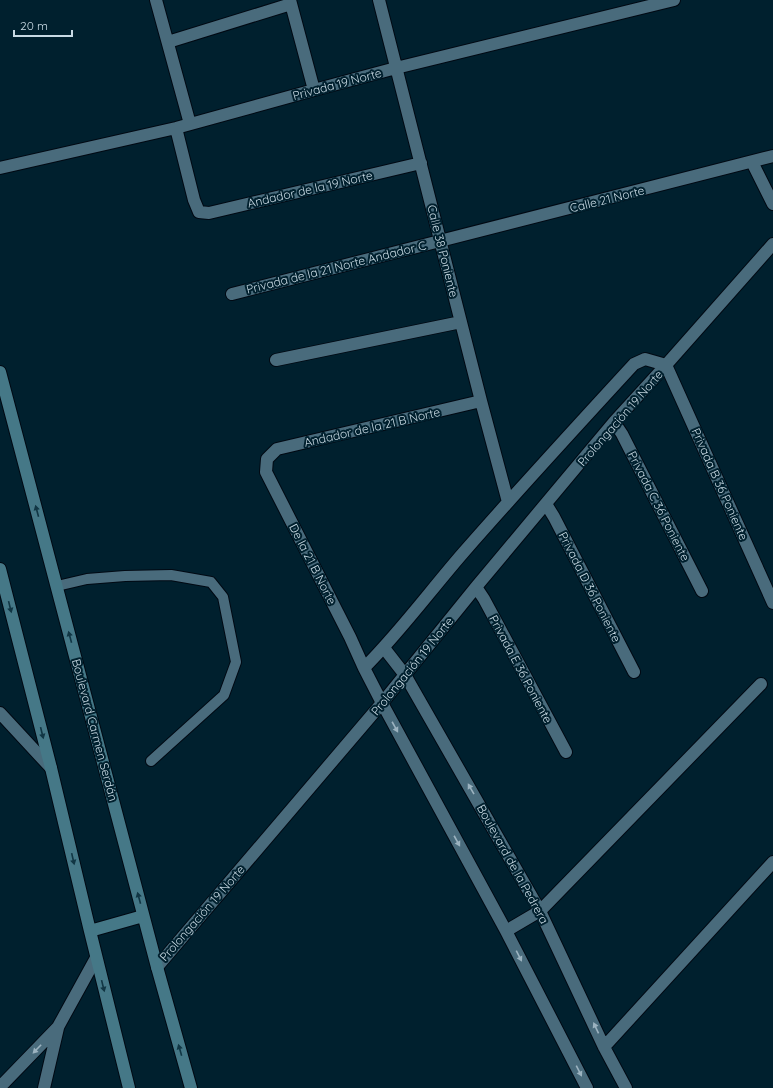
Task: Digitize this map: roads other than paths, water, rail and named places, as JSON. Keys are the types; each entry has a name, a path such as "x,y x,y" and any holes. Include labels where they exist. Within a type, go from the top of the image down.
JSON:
{"main road":[{"name":"Boulevard Carmen Serdán","path":"0,372 143,916 191,1088"},
{"path":"0,569 51,768 96,958 129,1088"},
{"path":"90,931 143,916"}],"street":[{"path":"156,0 190,124"},
{"name":"Calle 38 Poniente","path":"379,0 508,502"},
{"name":"Privada 19 Norte","path":"0,168 176,128 396,68 674,0"},
{"path":"168,42 290,2 314,90"},
{"name":"Andador de la 19 Norte","path":"176,128 194,200 199,212 209,213 421,163"},
{"name":"Calle 21 Norte","path":"440,241 773,156"},
{"path":"752,162 773,204"},
{"name":"Privada de la 21 Norte Andador C","path":"232,294 440,241"},
{"name":"Prolongación 19 Norte","path":"157,967 382,703 476,587 614,422 773,244"},
{"path":"276,360 461,322"},
{"name":"Prolongación 19 Norte","path":"364,668 384,648 462,554 508,502 634,364 645,359 666,365"},
{"name":"Privada B 36 Poniente","path":"666,365 773,603"},
{"name":"Andador de la 21 B Norte","path":"267,459 277,449 481,400"},
{"name":"Privada C 36 Poniente","path":"614,422 622,434 702,591"},
{"name":"De la 21 B Norte","path":"267,459 266,472 350,637 364,668"},
{"name":"Privada D 36 Poniente","path":"546,504 558,524 634,672"},
{"name":"Privada E 36 Poniente","path":"476,587 566,752"},
{"name":"Boulevard de la Pedrera","path":"384,648 405,675 540,911 604,1047 626,1088"},
{"path":"364,668 506,931 587,1088"},
{"path":"506,931 540,911 761,684"},
{"path":"0,713 51,768"},
{"path":"604,1047 773,862"},
{"path":"0,1087 58,1027 96,958"},
{"path":"44,1088 58,1027"}],"lane":[{"path":"57,586 87,579 171,575 211,582 223,597 236,662 224,695 151,761"}]}
